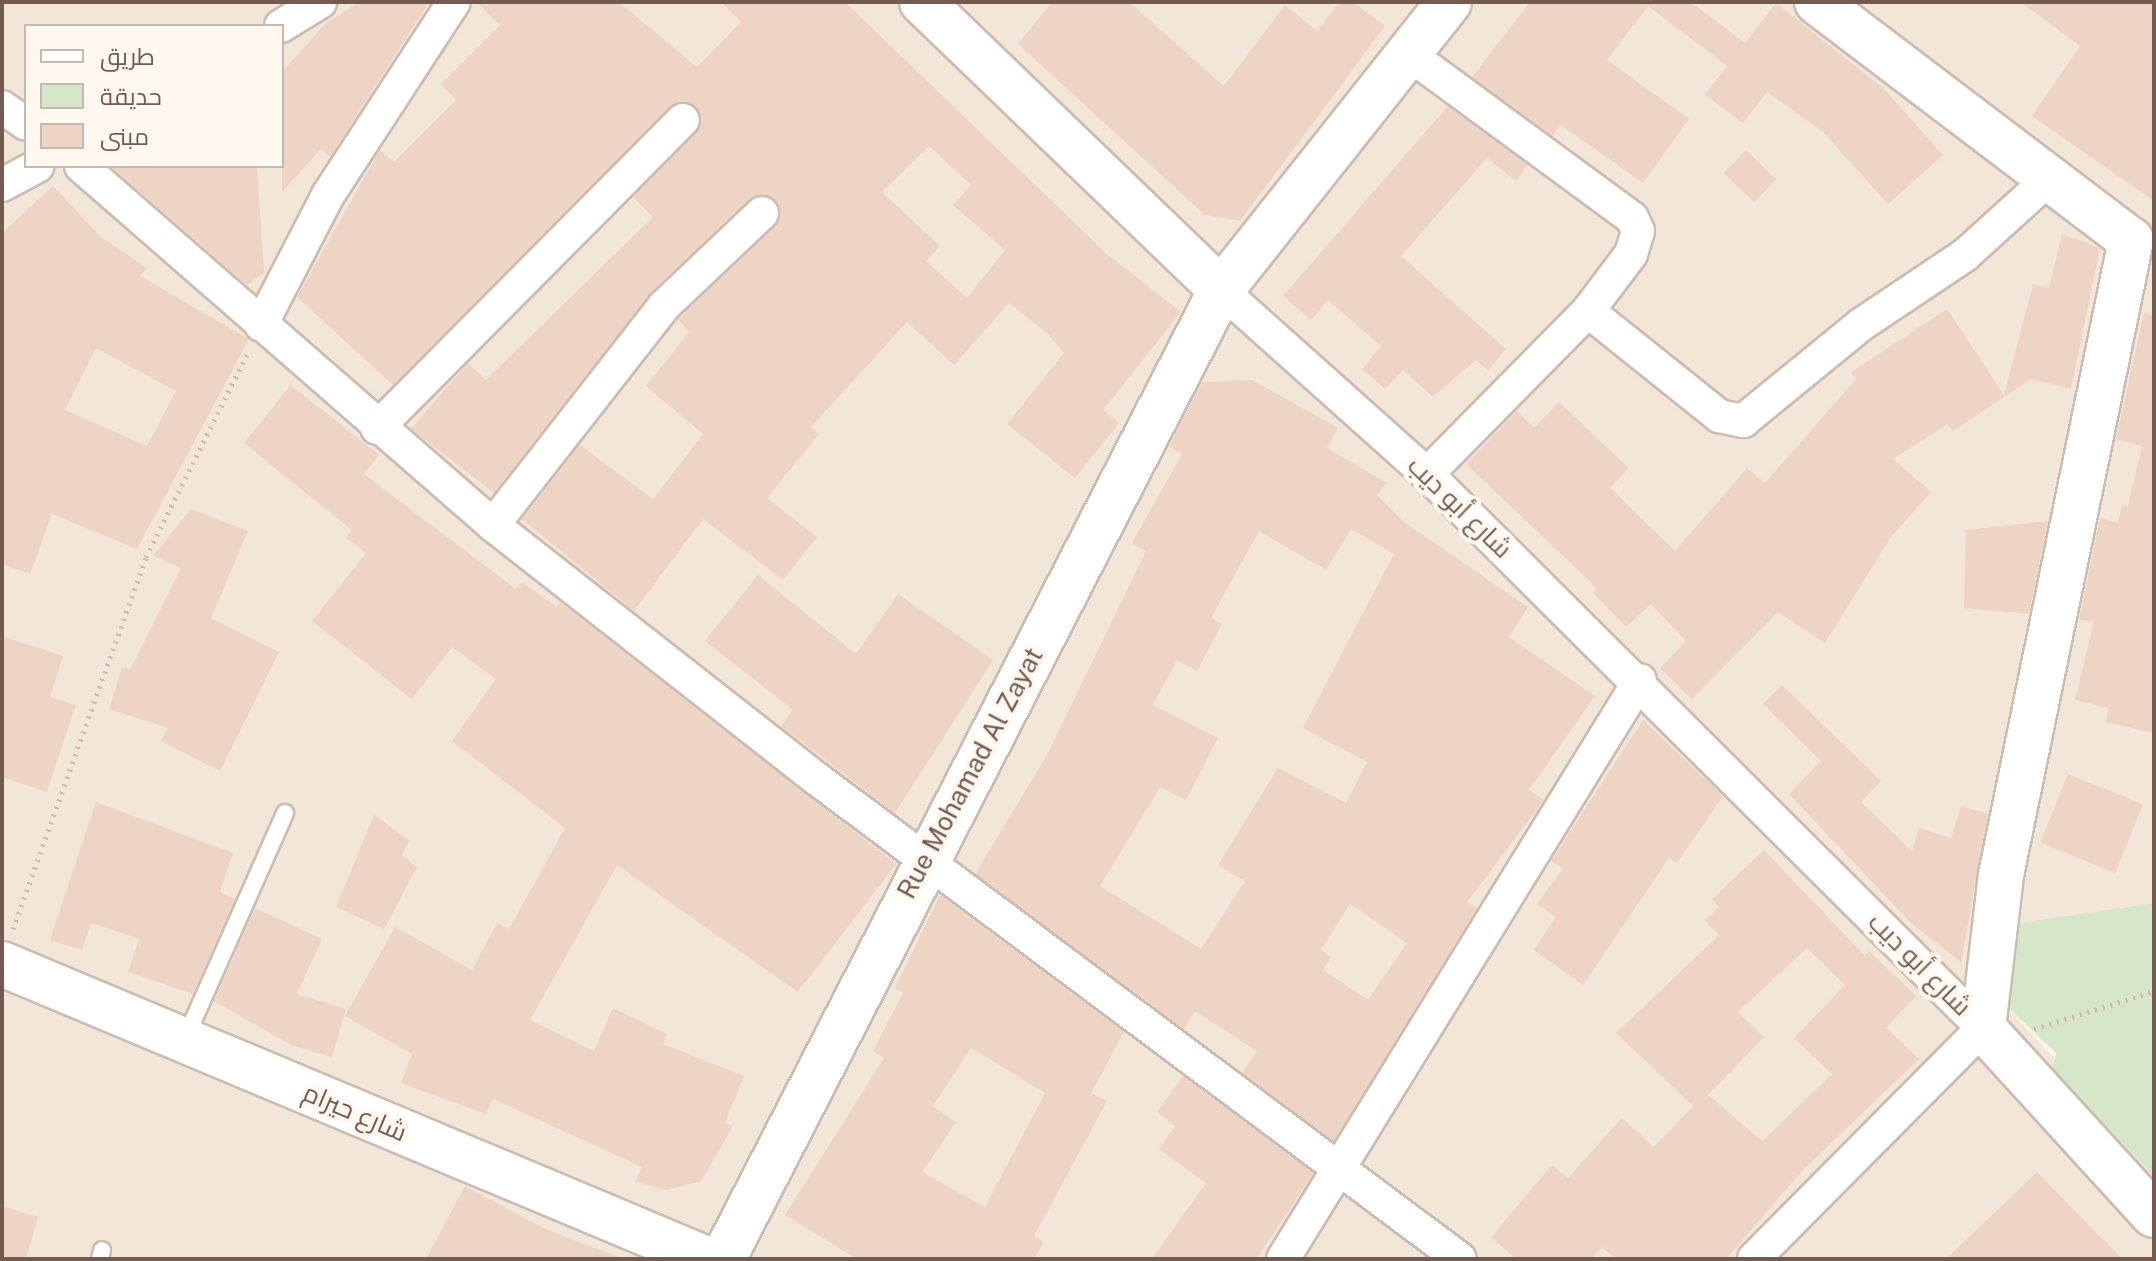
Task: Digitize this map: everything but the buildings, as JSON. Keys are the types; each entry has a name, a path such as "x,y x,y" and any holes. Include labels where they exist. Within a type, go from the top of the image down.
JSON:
{"street":[{"path":"284,24 320,2"},
{"path":"261,325 328,195 454,2"},
{"name":"شارع أبو ديب","path":"922,2 1221,290 1427,474 1640,680 1989,1035"},
{"path":"1754,1259 1989,1035 2001,875 2143,248 1817,2"},
{"name":"Rue Mohamad Al Zayat","path":"723,1259 924,858 1221,290 1406,52 1433,8"},
{"path":"1406,52 1632,218 1638,231 1631,254 1588,311 1427,474"},
{"path":"2,107 24,123"},
{"path":"377,428 683,120"},
{"path":"2,185 33,168"},
{"path":"83,168 377,428 493,525 924,858 1344,1165 1460,1259"},
{"path":"1588,311 1719,416 1743,421 1862,324 1965,255 2050,178"},
{"path":"493,525 664,306 762,213"},
{"path":"1283,1259 1344,1165 1640,680"},
{"name":"شارع حيرام","path":"5,955 185,1040 707,1259"},
{"path":"1989,1035 2154,1215"}],"lane":[{"path":"185,1040 285,813"}],"path":[{"path":"5,955 146,557 261,325"},
{"path":"1989,1035 2154,991"}],"shaded area":[{"path":"2,2 2154,2 2154,903 2011,924 1999,999 2154,1164 2154,1259 2,1259"}],"green space":[{"path":"2154,903 2154,1175 2052,1070 2056,1053 1999,999 2011,924"}]}
